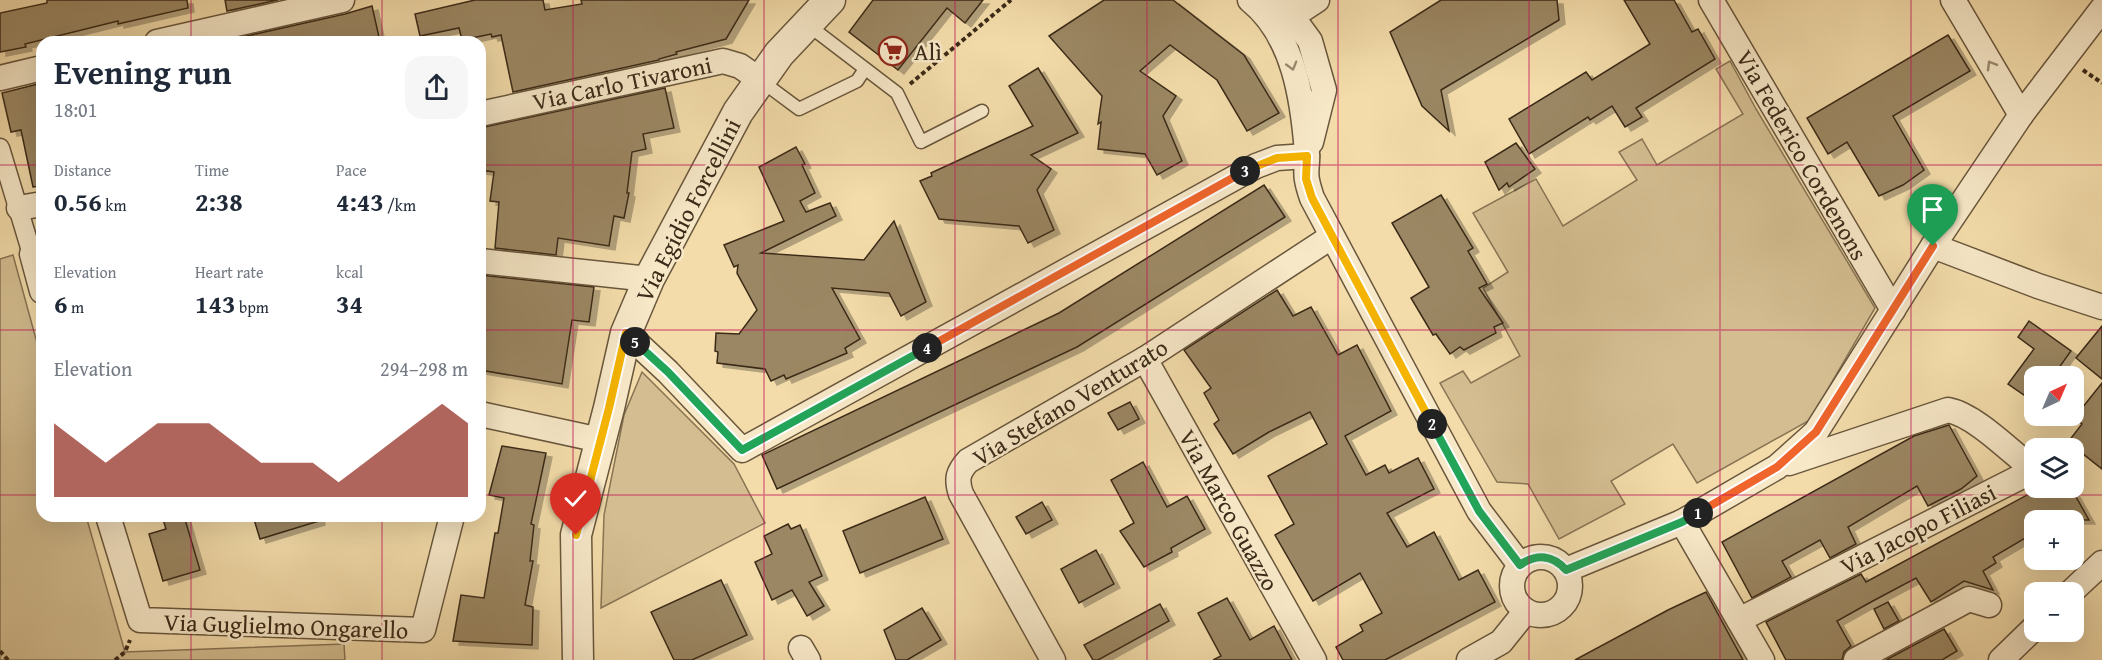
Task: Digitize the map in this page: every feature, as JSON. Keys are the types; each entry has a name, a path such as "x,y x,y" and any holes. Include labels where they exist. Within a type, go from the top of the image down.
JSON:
{"street":[{"path":"183,36 342,0"},
{"name":"Via Egidio Forcellini","path":"578,660 576,535 626,333 649,279 738,112 779,54 830,0"},
{"path":"1250,0 1260,8 1283,14 1317,0"},
{"name":"Via Federico Cordenons","path":"1712,0 1893,310"},
{"path":"1953,0 2021,115"},
{"name":"Via Jacopo Filiasi","path":"1777,467 1816,432 1933,246 2021,115 2102,9"},
{"path":"1283,14 1288,54 1299,94 1307,156 1306,179 1312,198 1479,511 1520,565"},
{"name":"Via Carlo Tivaroni","path":"486,113 723,61 740,66 760,80"},
{"path":"0,78 36,69"},
{"path":"0,148 36,269"},
{"path":"626,333 668,372 742,450 1256,166 1277,158 1307,156"},
{"path":"19,208 36,205"},
{"name":"Via Stefano Venturato","path":"1053,660 961,494 957,482 960,470 968,461 1145,359 1331,237"},
{"path":"1933,246 2038,286 2102,307"},
{"path":"486,262 649,279"},
{"name":"Via Marco Guazzo","path":"1145,359 1314,660"},
{"name":"Via Jacopo Filiasi","path":"1566,570 1682,522 1777,467 1948,410 1959,412 1973,421 2034,470 1739,620"},
{"path":"486,415 600,440"},
{"name":"Via Guglielmo Ongarello","path":"110,522 140,620 423,630 450,522"},
{"path":"1682,522 1739,620 1754,657"},
{"path":"1538,557 1548,557 1559,562 1566,570 1571,585 1569,595 1561,608 1547,615 1537,615 1526,611 1518,604 1513,594 1512,584 1514,573 1520,565 1538,557"},
{"path":"2081,582 2102,562"},
{"path":"1856,660 1969,599 1989,605"},
{"path":"1469,660 1502,642 1526,611"},
{"path":"2001,660 2024,638"}],"lane":[{"path":"807,25 897,93 921,142 982,111"},
{"path":"760,80 800,109 857,81 865,69"}],"path":[{"path":"897,93 1011,0"},
{"path":"0,651 8,660"},
{"path":"114,660 125,652"}],"shaded area":[{"path":"1730,61 1756,109 1875,308 1810,420 1697,483 1673,444 1611,481 1625,504 1559,539 1528,484 1497,482 1440,383 1463,371 1471,383 1520,356 1483,288 1508,272 1473,213 1536,179 1563,226 1637,180 1619,152 1642,139 1657,165 1743,114 1716,69"},
{"path":"13,255 36,339 36,522 88,522 125,652 344,644 345,660 0,660 0,259"},
{"path":"642,372 734,464 765,523 601,608 604,515 624,415"}],"building":[{"path":"47,0 187,0 188,8 118,24 118,21 57,36 36,36 36,41 25,44 26,47 0,52 0,13 47,3"},
{"path":"225,0 278,0 227,11"},
{"path":"475,0 543,0 545,10 582,4 581,0 749,0 726,39 676,52 677,54 659,60 513,92 501,35 461,36 459,28 420,36 415,14"},
{"name":"Alì","path":"873,0 983,0 965,23 947,8 898,70 849,32"},
{"path":"1104,0 1173,0 1244,55 1279,113 1247,131 1217,80 1170,45 1140,71 1176,96 1163,116 1182,161 1157,175 1145,154 1098,149 1101,122 1098,124 1102,96 1049,36"},
{"path":"1441,0 1557,0 1559,20 1441,90 1449,131 1422,106 1390,32"},
{"path":"1624,0 1674,0 1692,32 1698,29 1715,59 1636,108 1642,117 1625,127 1612,106 1590,120 1588,117 1529,154 1509,119 1586,72 1592,80 1650,44"},
{"path":"372,6 379,36 246,36"},
{"path":"1948,35 1970,71 1893,116 1924,170 1903,185 1879,196 1847,142 1828,154 1807,118"},
{"path":"1038,68 1078,133 1031,155 1051,169 1037,190 1054,230 1028,243 1019,226 939,219 920,181 932,176 931,173 1033,126 1009,86"},
{"path":"36,84 36,187 33,187 21,130 11,132 2,93"},
{"path":"665,88 674,128 643,134 646,149 632,152 627,193 629,193 624,218 614,216 609,246 558,238 556,255 495,248 499,202 490,201 494,172 486,171 486,127"},
{"path":"1516,143 1535,169 1509,187 1507,183 1499,190 1485,162"},
{"path":"796,147 805,164 802,165 815,193 800,201 806,212 830,203 836,216 761,253 864,260 894,221 926,302 901,316 889,293 832,288 860,339 845,348 847,353 786,379 784,375 771,381 765,369 717,363 716,333 739,334 757,310 737,273 738,265 734,267 724,245 784,221 759,167"},
{"path":"1264,185 1285,217 1077,347 777,489 762,455 1059,313"},
{"path":"1441,195 1473,248 1468,251 1487,284 1479,288 1503,323 1494,327 1496,333 1464,350 1460,347 1450,354 1436,334 1433,335 1411,298 1429,287 1392,223"},
{"path":"486,276 594,287 589,322 572,320 562,384 486,371"},
{"path":"1277,290 1293,316 1311,307 1338,355 1357,345 1391,411 1345,436 1366,475 1385,465 1389,473 1418,458 1434,489 1387,513 1407,547 1434,532 1459,580 1478,570 1495,602 1385,660 1343,660 1336,647 1363,631 1360,625 1382,613 1360,573 1313,601 1275,535 1294,524 1268,476 1327,444 1310,412 1269,432 1233,454 1214,424 1219,420 1204,393 1211,388 1184,350"},
{"path":"2029,321 2071,351 2060,366 2024,366 2024,395 2008,384 2034,349 2018,337"},
{"path":"2102,326 2102,379 2076,358"},
{"path":"2102,383 2102,469 2084,455 2084,438 2071,438 2080,426 2084,426 2084,406"},
{"path":"1130,402 1139,419 1118,430 1108,413"},
{"path":"1949,425 1977,476 1961,489 1928,506 1917,486 1848,527 1856,544 1830,558 1820,540 1782,561 1791,577 1752,598 1722,542 1914,436"},
{"path":"502,446 546,453 531,524 534,525 530,561 533,561 525,605 533,607 532,645 453,641 461,595 484,598 495,533 498,533 504,498 489,495"},
{"path":"1143,462 1167,507 1187,496 1205,529 1171,548 1172,552 1144,567 1120,531 1134,523 1111,480"},
{"path":"925,497 943,539 860,573 843,531"},
{"path":"2024,497 2077,498 2083,510 2024,510 2024,539 1993,557 1996,563 1983,571 1993,590 1964,581 1931,602 1916,578 1837,621 1851,646 1844,652 1842,660 1786,660 1766,622 1861,574 1866,582"},
{"path":"1042,502 1052,520 1026,534 1016,517"},
{"path":"164,522 186,522 200,570 163,581 149,534 166,529"},
{"path":"255,522 316,522 260,539"},
{"path":"788,524 791,529 800,525 822,576 809,582 824,606 807,616 792,590 772,600 755,562 772,554 764,536"},
{"path":"1096,550 1114,584 1079,603 1061,569"},
{"path":"721,580 747,635 692,660 674,660 651,612"},
{"path":"1706,592 1743,660 1575,660 1668,610"},
{"path":"1227,598 1250,640 1274,626 1292,660 1213,660 1221,656 1198,613"},
{"path":"1888,602 1899,621 1884,629 1874,609"},
{"path":"1160,604 1169,621 1098,660 1093,660 1084,645"},
{"path":"922,608 941,640 907,660 896,660 884,630"},
{"path":"1944,629 1957,651 1942,660 1886,660"}],"place":[{"name":"Alì","path":"893,51"}],"route":[{"path":"576,535 626,333 668,372 742,450 1256,166 1277,158 1307,156 1306,179 1312,198 1479,511 1520,565 1538,557 1548,557 1559,562 1566,570 1682,522 1777,467 1804,444 1824,420 1933,246"}]}
